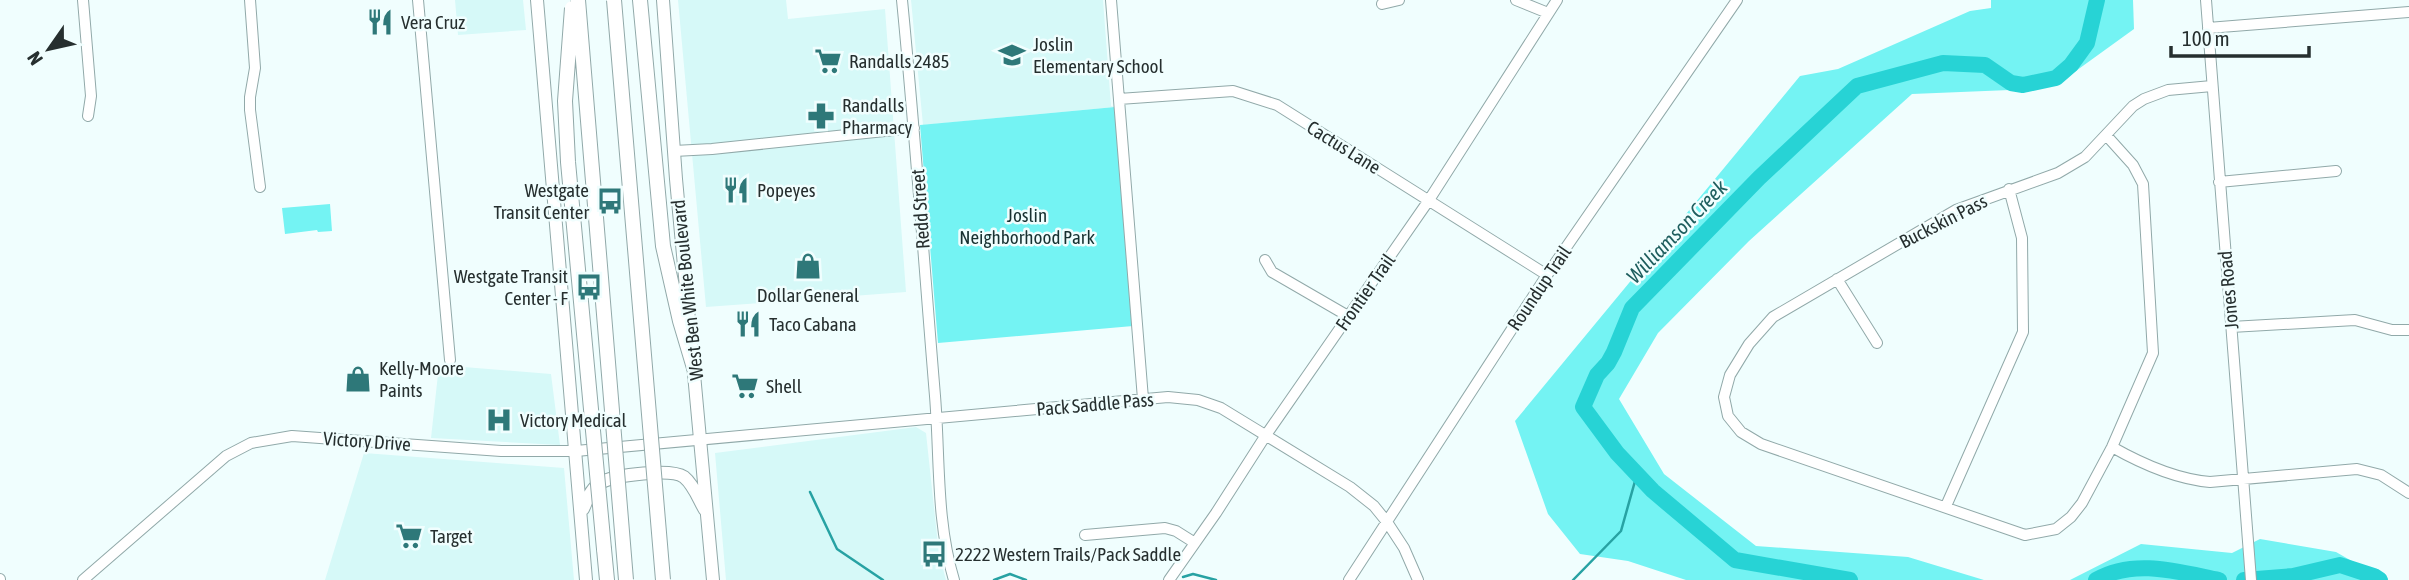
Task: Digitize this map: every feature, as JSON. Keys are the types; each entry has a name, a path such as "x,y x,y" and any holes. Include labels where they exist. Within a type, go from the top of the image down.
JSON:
{"highway":[{"path":"573,0 565,101 568,162 607,580"},
{"path":"578,0 626,580"},
{"path":"614,0 663,580"},
{"path":"640,2 663,246 694,368"}],"main road":[{"path":"537,0 586,580"},
{"name":"West Ben White Boulevard","path":"663,0 713,580"},
{"path":"581,514 589,494 600,483 615,477 674,472 691,484 707,513"}],"street":[{"path":"83,0 91,96 88,116"},
{"path":"250,0 255,68 250,110 260,187"},
{"path":"418,0 450,360"},
{"name":"Redd Street","path":"902,0 944,541 954,580"},
{"path":"1111,0 1143,399"},
{"path":"1382,4 1399,0"},
{"path":"1516,0 1548,13"},
{"name":"Frontier Trail","path":"1169,580 1429,200 1557,0"},
{"name":"Roundup Trail","path":"1349,580 1547,275 1737,0"},
{"name":"Jones Road","path":"2206,0 2251,580"},
{"path":"2208,28 2409,12"},
{"name":"Buckskin Pass","path":"1946,506 1761,444 1741,432 1728,416 1724,397 1730,375 1749,344 1773,317 1956,210 2058,173 2085,157 2133,106 2144,99 2168,90 2212,86"},
{"name":"Cactus Lane","path":"1119,99 1233,91 1277,105 1547,275"},
{"path":"674,151 914,128"},
{"path":"2009,189 2022,238 2023,332 1946,506 2025,535 2056,529 2071,517 2082,503 2112,447 2153,353 2143,184 2133,166 2106,135"},
{"path":"2219,182 2336,171"},
{"path":"1265,260 1272,272 1348,316"},
{"path":"1837,279 1877,343"},
{"path":"2231,327 2355,320 2392,330 2409,330"},
{"name":"Pack Saddle Pass","path":"701,440 1143,399 1184,398 1210,403 1350,487 1374,506 1404,548 1418,580"},
{"name":"Victory Drive","path":"83,580 213,465 239,448 265,439 292,436 501,451 576,451 701,440"},
{"path":"2112,447 2142,462 2194,481 2210,482 2357,469 2381,475 2409,494"},
{"path":"1085,535 1165,528 1195,543"}],"shaded area":[{"path":"455,0 523,0 526,30 458,35"},
{"path":"678,0 786,0 788,19 885,9 906,292 706,307"},
{"name":"Joslin Elementary School","path":"911,0 1103,0 1111,106 1115,107 923,125"},
{"path":"439,365 551,374 560,445 431,438"},
{"path":"916,427 926,433 939,554 946,580 726,580 715,453"},
{"path":"364,453 564,468 574,580 325,580"}],"green space":[{"path":"1991,0 2133,0 2134,29 2062,81 2037,89 1912,94 1749,241 1658,333 1619,399 1664,474 1756,546 1908,557 1984,580 1686,580 1628,561 1580,554 1548,514 1515,421 1800,76 1838,69 1970,11 1991,8"},
{"name":"Joslin Neighborhood Park","path":"1115,107 1133,326 938,343 920,125"},
{"path":"330,204 332,231 285,234 282,208"},
{"path":"2260,539 2336,552 2385,580 2070,580 2141,544 2232,553"}],"waterway":[{"name":"Williamson Creek","path":"1850,580 1735,560 1653,491 1617,453 1583,407 1597,375 1614,352 1632,308 1759,178 1857,86 1943,63 1985,65 2011,83 2023,85 2056,78 2071,65 2087,43 2097,0"},
{"path":"1573,580 1621,531 1637,474"},
{"path":"810,492 837,549 883,580"},
{"name":"Williamson Creek","path":"2244,580 2293,576 2340,565 2380,580"},
{"name":"Williamson Creek","path":"2096,580 2111,573 2141,568 2219,580"},
{"path":"994,580 1010,574 1026,580"},
{"path":"1183,577 1193,574 1216,580"}],"place":[{"name":"Vera Cruz","path":"380,22"},
{"name":"Joslin Elementary School","path":"1012,55"},
{"name":"Randalls 2485","path":"828,61"},
{"name":"Randalls Pharmacy","path":"821,116"},
{"name":"Popeyes","path":"736,190"},
{"name":"Westgate Transit Center","path":"610,201"},
{"name":"Dollar General","path":"808,266"},
{"name":"Westgate Transit Center - F","path":"589,287"},
{"name":"Taco Cabana","path":"748,324"},
{"name":"Kelly-Moore Paints","path":"358,379"},
{"name":"Shell","path":"745,386"},
{"name":"Victory Medical","path":"499,420"},
{"name":"Target","path":"409,536"},
{"name":"2222 Western Trails/Pack Saddle","path":"934,554"}]}
